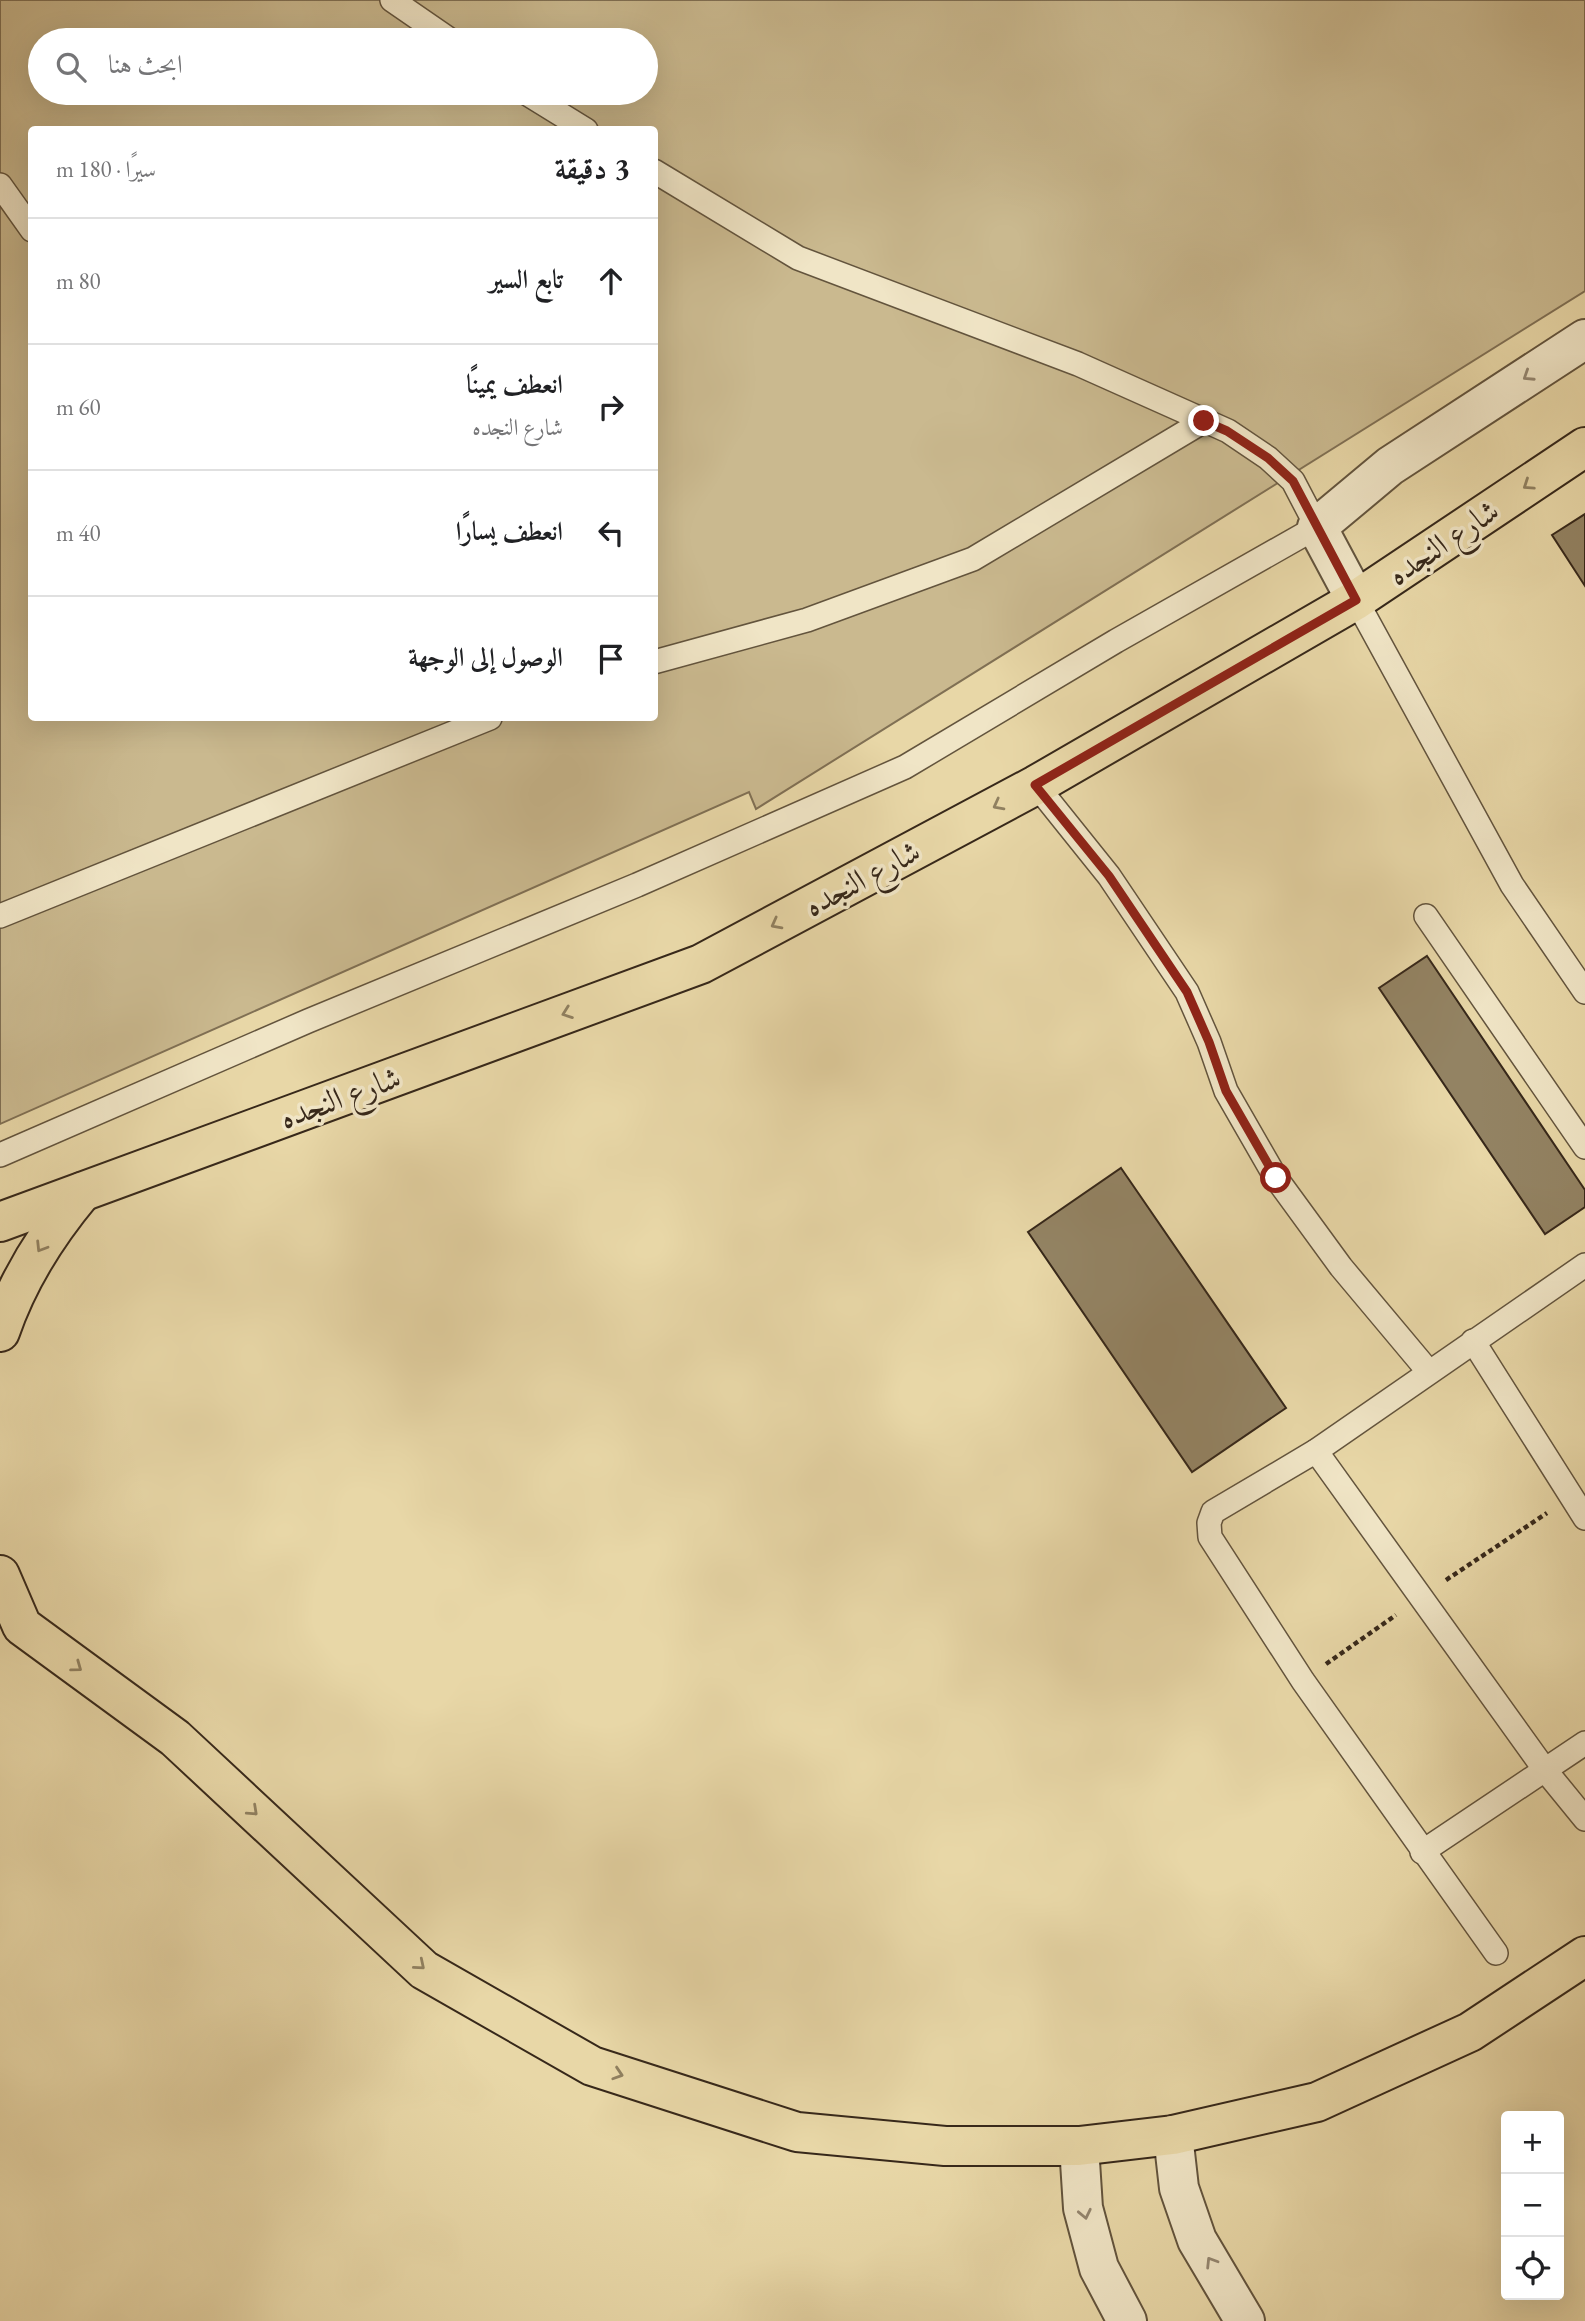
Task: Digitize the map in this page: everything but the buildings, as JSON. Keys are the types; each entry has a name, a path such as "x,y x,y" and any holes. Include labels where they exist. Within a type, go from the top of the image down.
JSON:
{"main road":[{"name":"شارع النجده","path":"0,1222 701,964 1035,785 1356,600 1585,447"},
{"path":"0,1332 7,1310 27,1268 52,1228 82,1192"},
{"path":"0,1574 11,1622 175,1738 424,1970 592,2066 797,2132 945,2146 1079,2146 1173,2135 1317,2102 1469,2032 1585,1956"}],"street":[{"path":"1356,600 1317,527 1390,466 1585,339"},
{"path":"1173,2135 1179,2188 1197,2240 1245,2321"},
{"path":"1079,2146 1083,2208 1099,2268 1127,2321"}],"lane":[{"path":"392,0 433,28"},
{"path":"545,105 580,126"},
{"path":"0,1155 308,1021 637,885 905,766 1116,641 1317,527 1293,481 1268,458 1227,431 1078,364 798,258 658,173"},
{"path":"0,185 28,224"},
{"path":"658,661 807,620 973,559 1204,421"},
{"path":"1356,600 1512,885 1585,992"},
{"path":"0,916 483,721"},
{"path":"1035,785 1109,876 1187,992 1209,1042 1226,1091 1276,1178 1341,1267 1429,1372"},
{"path":"1426,916 1585,1147"},
{"path":"1496,1952 1422,1852 1303,1681 1210,1537 1209,1523 1213,1512 1316,1451 1585,1265"},
{"path":"1473,1341 1578,1493 1585,1518"},
{"path":"1316,1451 1545,1770 1585,1819"},
{"path":"1422,1852 1585,1743"}],"shaded area":[{"path":"0,0 1585,0 1585,291 756,809 749,792 0,1124"}],"route":[{"path":"1204,421 1227,431 1268,458 1293,481 1356,600 1035,785 1109,876 1187,992 1209,1042 1226,1091 1276,1178"}]}
